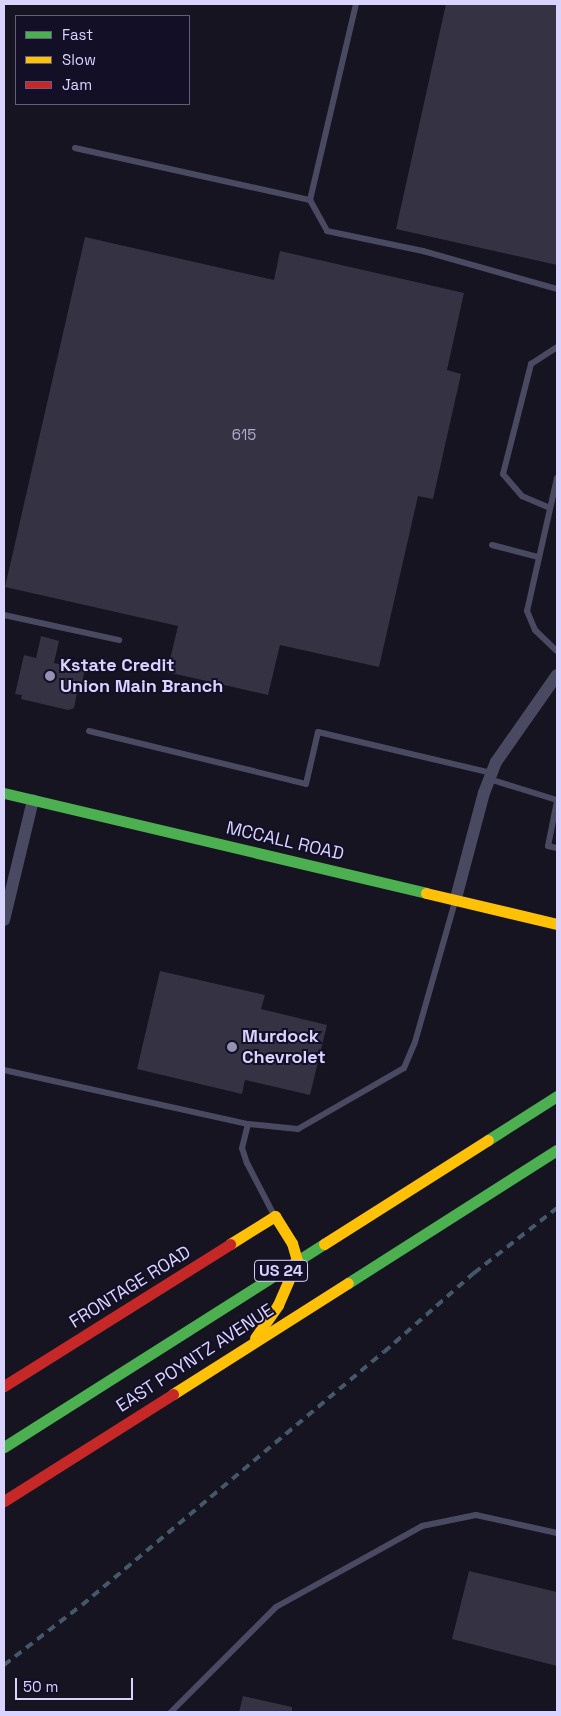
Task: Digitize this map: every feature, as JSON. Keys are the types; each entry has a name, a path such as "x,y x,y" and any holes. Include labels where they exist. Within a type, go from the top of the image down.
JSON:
{"main road":[{"name":"MCCALL ROAD","path":"4,793 456,898 557,924"},
{"name":"EAST POYNTZ AVENUE","path":"4,1447 557,1096"},
{"name":"EAST POYNTZ AVENUE","path":"4,1501 253,1341 557,1150"},
{"path":"253,1341 278,1305 297,1261 292,1243 275,1216"},
{"name":"FRONTAGE ROAD","path":"4,1386 275,1216"}],"street":[{"path":"456,898 490,776 512,735 557,675"},
{"path":"4,920 33,800"}],"lane":[{"path":"356,4 310,200 327,231 423,251 557,289"},
{"path":"75,148 310,200"},
{"path":"550,508 522,496 503,474 532,364 557,347"},
{"path":"557,478 527,611 535,630 557,651"},
{"path":"492,545 538,557"},
{"path":"4,615 119,640"},
{"path":"89,731 306,784 318,732 490,776 557,801 548,846 557,848"},
{"path":"4,1070 248,1124 298,1128 404,1068 414,1042 456,898"},
{"path":"248,1124 242,1148 247,1164 275,1216"},
{"path":"171,1712 276,1607 422,1526 476,1515 557,1533"}],"building":[{"path":"446,4 557,4 557,265 396,229"},
{"path":"85,237 274,280 280,251 464,293 447,370 461,374 433,499 418,496 379,667 280,645 268,695 167,672 178,626 5,587"},
{"name":"Kstate Credit Union Main Branch","path":"41,636 59,641 54,663 85,669 80,693 77,693 74,708 68,710 21,699 22,695 15,694 24,655 36,658"},
{"name":"Murdock Chevrolet","path":"160,971 265,995 261,1009 327,1025 310,1095 245,1080 242,1094 137,1069"},
{"path":"469,1571 557,1592 557,1666 452,1639"},
{"path":"243,1696 292,1707 292,1712 239,1712"}],"railway":[{"path":"4,1665 82,1605 384,1352 474,1273 557,1208"}],"traffic: fast":[{"path":"4,793 426,893"},
{"path":"488,1140 557,1096"},
{"path":"348,1283 557,1150"},
{"path":"4,1447 324,1244"}],"traffic: slow":[{"path":"426,893 557,924"},
{"path":"324,1244 488,1140"},
{"path":"230,1244 275,1216 292,1243 297,1261 278,1305 255,1338"},
{"path":"173,1394 348,1283"}],"traffic: jam":[{"path":"4,1386 230,1244"},
{"path":"4,1501 173,1394"}],"place":[{"name":"Kstate Credit Union Main Branch","path":"50,676"},
{"name":"Murdock Chevrolet","path":"232,1047"}]}
